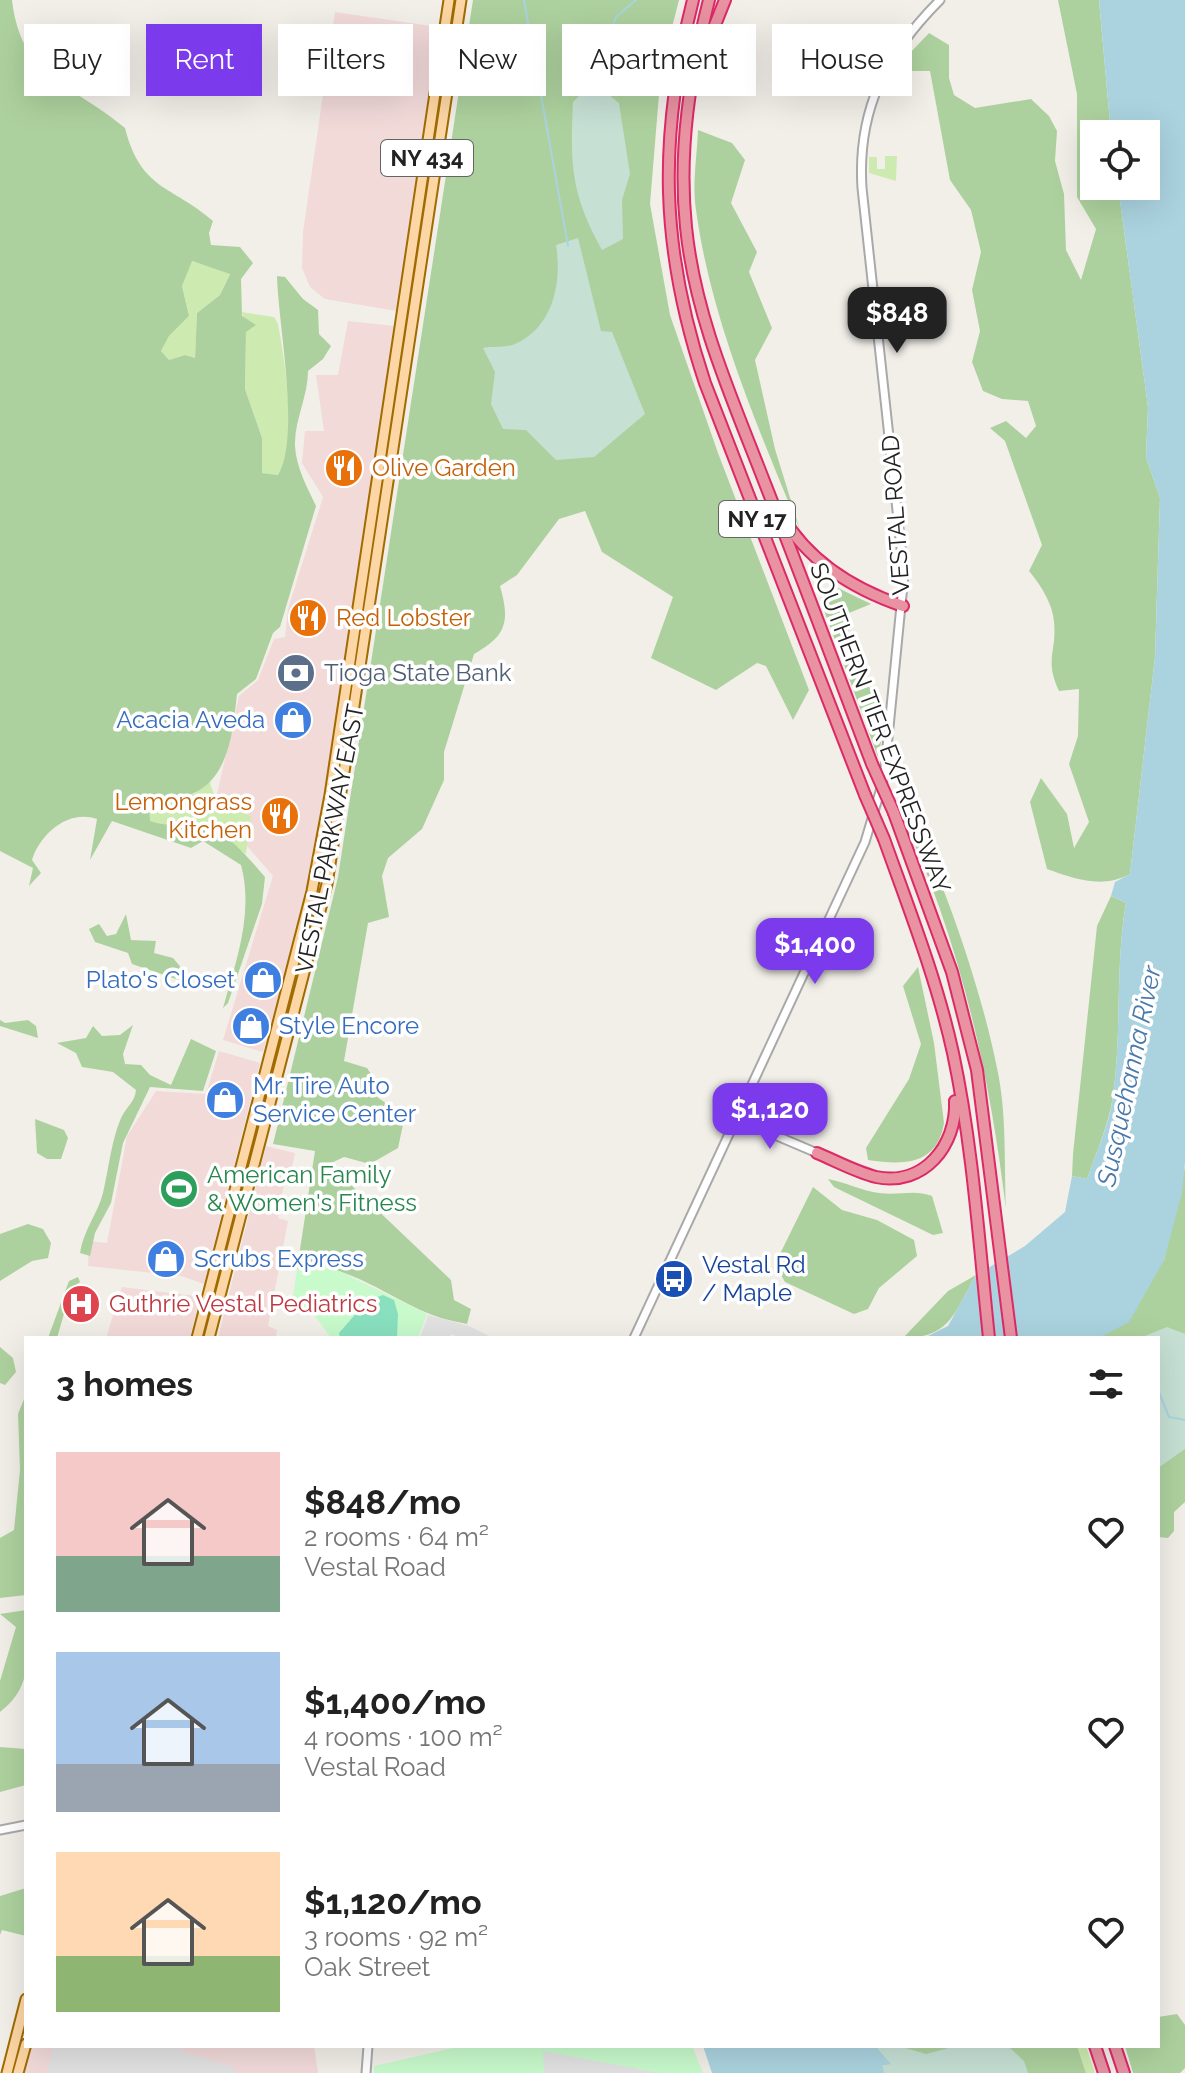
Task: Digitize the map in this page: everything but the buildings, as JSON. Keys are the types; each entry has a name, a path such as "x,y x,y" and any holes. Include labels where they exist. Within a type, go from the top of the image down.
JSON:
{"highway":[{"name":"SOUTHERN TIER EXPRESSWAY","path":"691,0 670,117 666,185 673,263 683,314 739,471 884,839 925,953 954,1055 989,1336"},
{"name":"SOUTHERN TIER EXPRESSWAY","path":"709,0 687,109 684,200 696,290 710,341 872,764 894,813 952,972 968,1029 981,1095 1011,1336"},
{"path":"687,109 700,63 725,0"},
{"path":"765,485 793,533 820,562 862,589 903,606"},
{"path":"817,1153 875,1176 906,1176 929,1165 944,1149 954,1127 954,1055"},
{"path":"1096,2048 1104,2073"},
{"path":"1116,2048 1124,2073"}],"main road":[{"name":"VESTAL PARKWAY EAST","path":"198,1336 312,891 330,795 449,0"},
{"name":"VESTAL PARKWAY EAST","path":"210,1336 327,884 461,0"},
{"path":"7,2073 24,2007"},
{"path":"18,2073 25,2048"}],"street":[{"name":"VESTAL ROAD","path":"635,1336 865,842 884,778 903,606 900,522 862,188 861,149 870,100 885,66 910,31 940,0"},
{"path":"737,1119 817,1153"},
{"path":"0,1830 24,1825"},
{"path":"366,2073 368,2048"}],"shaded area":[{"path":"335,12 429,26 429,89 397,311 325,299 310,287 302,268 303,232 323,96 413,96 413,24 333,24"},
{"path":"348,321 395,326 327,792 301,915 263,1052 223,1040 273,876 214,808 239,696 258,680 274,639 285,637 288,609 323,497 302,463 305,431 324,431 316,375 338,375"},
{"path":"219,1051 260,1063 204,1284 181,1276 88,1266 89,1241 107,1243 127,1136 156,1091 206,1094"},
{"path":"266,1146 295,1153 290,1178 285,1178 278,1218 288,1221 268,1326 277,1330 276,1336 218,1336"},
{"path":"122,1287 196,1296 199,1302 190,1336 107,1336"},
{"path":"428,1315 469,1326 489,1336 451,1334 421,1336"},
{"path":"25,2048 314,2048 318,2073 18,2073"},
{"path":"53,2048 179,2048 183,2052 234,2067 235,2073 47,2073"},
{"path":"543,2051 660,2073 544,2073"}],"green space":[{"path":"0,0 12,0 24,42 24,96 80,96 106,113 125,128 132,149 149,176 213,221 209,233 211,245 240,247 253,263 241,279 242,316 256,325 246,332 245,389 262,438 262,473 278,475 285,457 288,434 277,276 285,277 303,299 318,310 319,334 331,346 323,359 308,371 297,427 297,462 316,506 280,627 273,633 256,679 237,694 231,737 222,765 214,777 205,787 192,794 149,807 150,821 207,828 223,835 265,877 262,904 228,1003 223,1008 242,937 246,901 241,865 203,841 191,848 112,821 90,860 97,819 86,817 66,821 41,841 32,860 41,873 29,886 33,868 0,851","holes":["192,261 230,274 220,295 197,313 195,358 185,355 169,360 161,351 169,336 189,316 182,286"]},
{"path":"473,0 679,0 673,24 562,24 562,96 659,96 650,204 670,315 718,453 809,690 793,720 766,666 757,663 716,690 651,658 673,597 602,552 585,511 559,519 517,575 500,586 505,609 503,626 493,641 474,654 444,752 444,780 422,829 388,858 382,876 389,917 368,923 344,1061 367,1068 373,1077 371,1091 404,1120 398,1148 370,1164 344,1157 329,1164 451,1280 454,1300 471,1309 467,1324 430,1314 344,1273 312,1266 297,1269 315,1151 273,1144 338,877 458,96 546,96 546,24 469,24"},
{"path":"1058,0 1099,0 1110,120 1080,120 1080,200 1120,200 1148,407 1146,457 1160,498 1155,657 1130,874 1099,882 1047,869 1030,802 1041,778 1067,814 1074,848 1089,822 1069,764 1078,736 1079,689 1059,691 1055,680 1052,671 1053,615 1045,595 1029,571 1042,545 1005,441 990,428 1006,421 1026,438 1036,426 1028,401 1002,399 983,391 972,362 980,331 972,290 981,252 971,210 950,180 930,71 912,71 912,51 929,33 949,45 949,78 954,95 975,108 1031,99 1049,116 1057,131 1055,161 1064,194 1066,250 1081,280 1096,229 1077,197 1077,94"},
{"path":"579,96 610,96 619,103 630,174 622,200 623,239 602,250 578,195 572,144 573,102"},
{"path":"698,130 732,143 745,160 731,203 757,252 749,272 772,328 755,360 775,449 800,530 738,373 713,292 695,200"},
{"path":"432,145 433,168 411,314 407,315"},
{"path":"885,156 897,156 896,181 869,173 869,157 877,157 877,169 885,169"},
{"path":"578,238 601,331 612,332 645,414 594,457 556,460 526,430 503,429 491,404 495,372 483,348 515,344 539,326 547,315 556,288 556,245"},
{"path":"191,261 230,273 220,295 197,313 195,358 185,355 169,360 161,351 169,336 189,316 182,286"},
{"path":"242,312 274,317 278,324 289,422 284,460 278,475 262,473 262,438 245,389 246,332"},
{"path":"405,330 329,850 280,1048 277,1048 328,835"},
{"path":"838,588 871,604 849,613 848,639 857,670 881,704 882,738 878,757 821,602"},
{"path":"210,780 219,799 251,816 246,854 209,828 173,828 149,821 149,807 194,794"},
{"path":"896,803 907,807 934,867 960,935 990,1037 1002,1103 1006,1209 990,1104 968,1002 937,901"},
{"path":"1111,896 1126,903 1116,1072 1109,1117 1087,1179 1072,1176 1073,1154 1097,926"},
{"path":"126,914 131,940 156,941 154,953 173,958 184,971 179,980 132,964 128,953 95,942 89,929 99,924 107,936 116,934"},
{"path":"918,967 934,1043 944,1123 934,1148 916,1160 868,1160 866,1148 909,1079 921,1044 903,986"},
{"path":"0,1020 5,1023 28,1020 36,1026 38,1038 0,1026"},
{"path":"133,1025 123,1054 125,1064 141,1065 150,1075 171,1085 191,1039 216,1051 203,1091 150,1087 123,1143 111,1203 95,1233 90,1256 80,1253 82,1245 103,1193 118,1127 136,1090 113,1072 82,1067 76,1053 57,1043 86,1038 93,1026 102,1036 120,1035"},
{"path":"35,1119 64,1130 68,1138 61,1159 47,1159 37,1153"},
{"path":"1185,1167 1185,1502 1174,1512 1174,1531 1168,1538 1160,1537 1160,1336 1101,1336 1164,1260"},
{"path":"828,1179 879,1193 932,1196 943,1233 933,1235 834,1187"},
{"path":"813,1187 842,1210 877,1220 914,1240 917,1256 879,1288 868,1309 854,1314 785,1282 775,1264"},
{"path":"28,1224 43,1229 51,1243 48,1258 32,1261 0,1281 0,1234"},
{"path":"311,1264 331,1267 427,1314 419,1336 330,1336 312,1312 291,1309 297,1269"},
{"path":"976,1275 956,1311 941,1328 922,1336 905,1336 948,1291"},
{"path":"78,1277 80,1282 71,1289 58,1336 49,1336 69,1281"},
{"path":"383,1295 394,1300 398,1314 397,1336 340,1336 367,1301"},
{"path":"1167,1327 1185,1334 1185,1449 1160,1467 1160,1336 1145,1336"},
{"path":"0,1347 13,1358 16,1372 5,1385 0,1383"},
{"path":"24,1399 24,1595 0,1598 0,1538 14,1530 20,1470 18,1414"},
{"path":"24,1610 24,1679 11,1702 0,1712 0,1681 16,1627 0,1614"},
{"path":"0,1747 24,1749 24,1786 0,1792"},
{"path":"24,1889 24,1936 2,1930 0,1935 0,1896"},
{"path":"1177,2014 1185,2025 1185,2068 1180,2073 1133,2073 1126,2048 1160,2048 1160,2017"},
{"path":"453,2048 693,2048 703,2073 374,2073 374,2066"},
{"path":"876,2048 1078,2048 1086,2073 884,2073"},
{"path":"877,2048 906,2048 926,2054 948,2048 1010,2048 1024,2061 1028,2073 884,2073 882,2065 890,2064"},
{"path":"1078,2048 1087,2048 1095,2073 1086,2073"}],"water":[{"name":"Susquehanna River","path":"1099,0 1185,0 1185,1163 1182,1193 1164,1260 1129,1322 1103,1336 928,1336 948,1326 976,1275 1025,1246 1065,1212 1072,1176 1087,1179 1111,1106 1126,903 1111,896 1115,882 1130,874 1155,657 1160,498 1146,457 1148,407 1120,200 1160,200 1160,120 1110,120"},
{"path":"704,2048 877,2048 891,2064 882,2065 884,2073 712,2073"}],"waterway":[{"path":"524,0 568,246"},
{"path":"614,24 616,17 636,0"},
{"path":"1160,1395 1169,1417 1185,1420"}],"place":[{"name":"Olive Garden","path":"344,468"},
{"name":"Red Lobster","path":"308,618"},
{"name":"Tioga State Bank","path":"296,673"},
{"name":"Acacia Aveda","path":"293,720"},
{"name":"Lemongrass Kitchen","path":"280,816"},
{"name":"Plato's Closet","path":"263,980"},
{"name":"Style Encore","path":"251,1026"},
{"name":"Mr. Tire Auto Service Center","path":"225,1100"},
{"name":"American Family & Women's Fitness","path":"179,1189"},
{"name":"Scrubs Express","path":"166,1259"},
{"name":"Vestal Rd / Maple","path":"674,1279"},
{"name":"Guthrie Vestal Pediatrics","path":"81,1304"}]}
